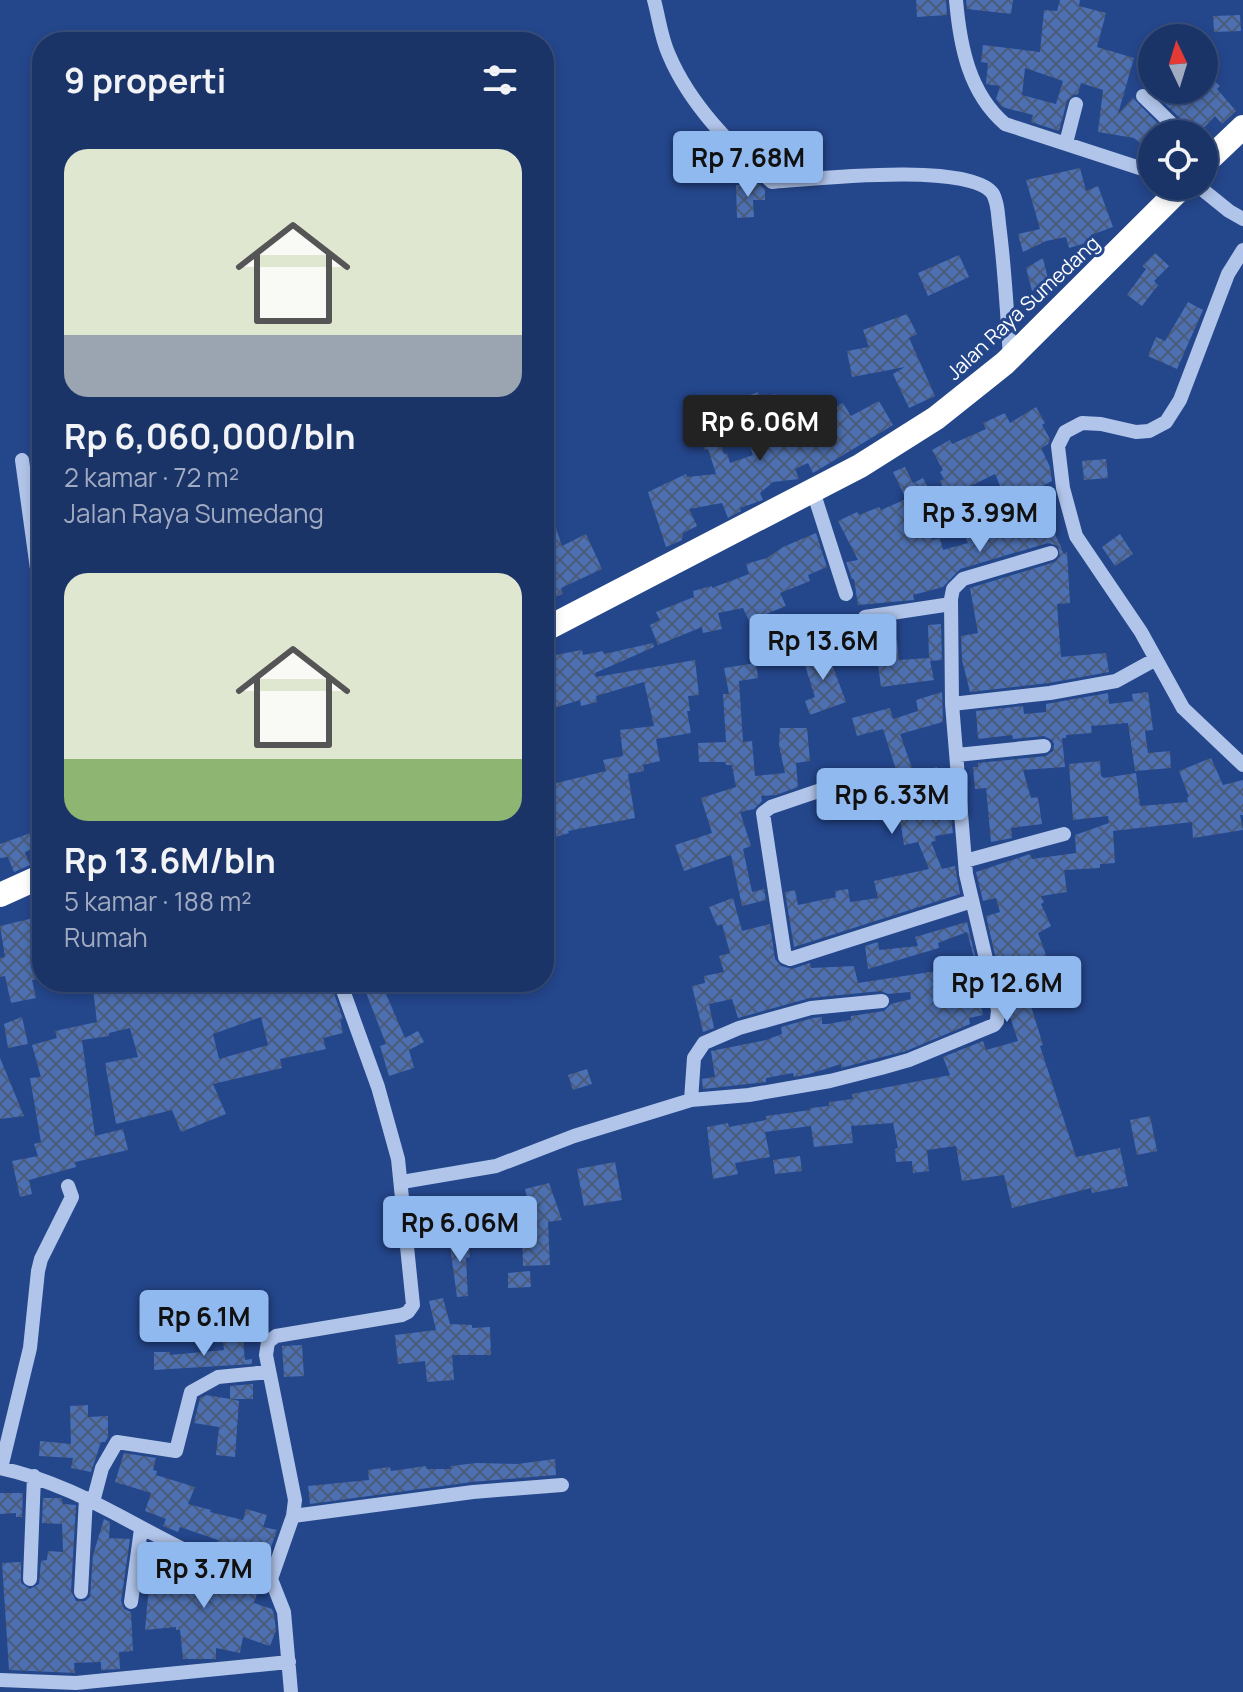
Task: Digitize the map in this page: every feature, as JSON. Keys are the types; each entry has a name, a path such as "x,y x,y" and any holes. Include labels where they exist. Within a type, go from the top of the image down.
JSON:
{"highway":[{"path":"1218,149 1243,127"},
{"name":"Jalan Raya Sumedang","path":"554,625 860,466 936,418 1010,358 1172,200"},
{"path":"0,895 32,881"}],"street":[{"path":"654,0 667,51 697,104 772,182 937,174 977,181 991,191 996,200 1004,257 1010,358"},
{"path":"956,0 970,74 989,110 1005,124 1138,167"},
{"path":"1066,143 1076,104"},
{"path":"1151,104 1168,120"},
{"path":"1210,200 1243,219"},
{"path":"1243,250 1228,274 1180,400 1166,422 1149,431 1136,432 1082,423 1065,432 1058,446 1066,501 1076,536 1141,632 1190,717 1243,765"},
{"path":"22,460 32,532"},
{"path":"813,491 846,594"},
{"path":"402,1182 496,1166 574,1136 691,1100 749,1095 868,1071 909,1060 994,1025 998,1010 965,861 952,704 951,604 953,589 963,579 1051,553"},
{"path":"865,617 951,604"},
{"path":"952,704 1050,693 1116,681 1156,659"},
{"path":"957,755 1044,746"},
{"path":"827,788 771,807 763,813 785,957 790,959 854,940 972,901"},
{"path":"965,861 1064,834"},
{"path":"291,1692 284,1612 271,1579 293,1516 295,1500 268,1372 268,1342 276,1336 402,1315 411,1308 413,1296 398,1159 378,1087 344,992"},
{"path":"691,1100 694,1058 704,1043 739,1028 811,1008 882,1001"},
{"path":"68,1186 72,1197 41,1259 30,1348 0,1468 34,1476 89,1500 141,1529 244,1578 271,1579"},
{"path":"81,1592 89,1500 117,1442 176,1451 191,1392 218,1377 268,1372"},
{"path":"30,1579 34,1476"},
{"path":"293,1516 473,1492 562,1485"},
{"path":"131,1602 141,1529"},
{"path":"0,1680 76,1683 289,1662"},
{"path":"152,1676 152,1692"}],"building":[{"path":"916,0 946,0 947,15 917,17"},
{"path":"966,0 1013,0 1011,14 967,9"},
{"path":"1060,0 1080,0 1079,6 1106,13 1097,47 1134,58 1118,114 1133,98 1154,120 1138,120 1138,141 1098,132 1103,90 1081,83 1078,94 1067,101 1059,131 1031,122 1033,115 1002,107 996,99 1000,86 986,84 988,63 981,62 983,45 1040,52 1044,10 1057,11","holes":["1025,68 1063,81 1056,104 1022,95"]},
{"path":"1240,15 1241,31 1218,32 1213,16"},
{"path":"1218,90 1236,111 1222,124 1215,116 1211,120 1182,120 1165,104 1218,104"},
{"path":"1080,168 1086,191 1098,186 1113,227 1091,235 1093,241 1069,248 1066,237 1046,241 1023,252 1018,234 1040,229 1026,180"},
{"path":"759,184 765,189 765,200 753,200 754,217 737,218 736,185"},
{"path":"1155,253 1169,266 1154,281 1158,285 1142,306 1127,295 1146,269 1142,266"},
{"path":"959,255 969,277 928,296 918,273"},
{"path":"1043,258 1050,287 1032,291 1026,268"},
{"path":"1188,302 1203,310 1177,369 1148,356 1156,337 1165,341"},
{"path":"907,314 917,334 909,338 935,396 909,408 893,374 905,367 852,377 847,351 869,347 863,330"},
{"path":"758,392 760,399 775,394 779,404 762,411 773,443 818,429 813,421 843,403 851,416 879,401 893,425 813,473 808,463 795,469 799,479 773,482 760,493 763,500 740,508 741,511 728,518 722,503 689,509 697,526 683,533 682,540 666,547 648,492 686,474 687,477 716,474 708,449 704,450 696,421 713,416 724,454 727,453 730,463 753,455 743,428 753,424 743,398"},
{"path":"1036,407 1050,439 1041,448 1050,467 1052,481 1035,490 1064,554 1067,552 1070,603 1057,604 1061,657 1106,653 1109,672 970,692 962,660 961,636 978,633 970,588 1055,562 1060,556 1058,546 1048,543 960,569 943,587 913,595 914,600 858,605 854,579 846,562 858,560 838,521 857,512 859,515 879,507 881,510 906,499 893,472 905,467 913,483 923,478 927,486 933,510 921,516 932,540 940,538 943,550 968,543 940,481 944,479 940,472 943,470 932,450 950,440 952,444 986,429 983,423 1005,413 1010,423","holes":["995,474 1008,504 973,519 970,513 967,514 960,491"]},
{"path":"1106,459 1108,478 1084,480 1082,461"},
{"path":"554,529 562,546 586,534 602,569 561,588 563,594 554,597"},
{"path":"816,533 827,567 808,575 810,581 780,593 786,606 749,621 743,608 718,613 722,629 703,633 702,627 658,645 650,625 660,620 656,612 694,597 693,591 712,588 749,574 746,564 767,558 783,547"},
{"path":"1120,534 1133,554 1115,566 1102,547"},
{"path":"941,624 942,660 930,661 934,680 881,687 875,642 897,639 899,660 929,658 928,625"},
{"path":"653,643 654,647 595,673 596,677 695,660 699,695 688,696 691,733 656,739 660,761 643,765 644,771 628,774 635,818 568,831 554,837 554,784 606,771 603,760 623,756 620,730 654,726 644,682 596,696 597,702 581,706 580,700 554,708 554,655 582,650 583,655 603,651 604,654"},
{"path":"826,648 846,702 810,715 805,701 815,697 802,656"},
{"path":"756,663 758,678 739,681 743,742 752,741 755,776 785,773 779,745 780,728 807,728 810,761 796,763 798,787 776,795 761,796 762,801 754,809 740,812 751,846 743,849 752,892 764,889 766,900 742,906 731,855 684,871 675,845 712,833 701,798 736,787 732,765 699,762 698,743 726,742 723,694 729,694 724,668"},
{"path":"942,692 943,722 900,734 914,774 937,767 944,790 947,789 953,833 935,836 936,841 931,842 942,869 955,866 960,894 794,947 785,892 795,890 798,905 836,897 835,891 848,889 850,902 878,898 874,881 929,869 918,842 904,845 900,819 888,823 880,801 865,806 859,789 898,776 883,729 857,736 852,718 890,708 893,719 918,711 916,700"},
{"path":"1148,692 1153,730 1145,731 1148,753 1170,751 1171,768 1135,771 1128,723 1091,726 1092,733 1066,735 1062,738 1065,767 1023,770 1031,798 1038,797 1042,824 1011,828 1012,838 991,842 986,788 975,789 973,767 978,767 978,763 1046,756 1053,751 1054,744 1044,736 1013,739 1012,735 978,739 976,711 1023,706 1024,714 1046,712 1046,704 1108,693 1109,704 1133,701 1132,694"},
{"path":"1211,758 1223,785 1243,780 1243,815 1240,815 1243,830 1193,838 1192,822 1113,831 1115,863 1100,864 1100,868 1064,870 1067,892 1041,896 1044,902 1041,904 1051,926 1038,933 1050,966 1037,972 1043,987 1027,993 1043,1045 1040,1046 1076,1157 1120,1148 1128,1186 1092,1193 1091,1188 1012,1208 1004,1175 962,1181 956,1146 927,1150 929,1171 913,1173 912,1161 896,1162 895,1149 898,1148 893,1123 851,1126 853,1143 814,1147 811,1126 765,1132 770,1157 735,1163 738,1174 713,1179 707,1127 728,1123 729,1127 766,1120 766,1116 810,1110 829,1106 829,1102 853,1099 852,1094 950,1075 943,1057 983,1041 986,1050 1018,1041 986,916 1000,912 996,898 983,901 976,872 1030,854 1032,859 1076,853 1075,835 1109,823 1108,816 1073,820 1069,764 1100,761 1101,776 1104,778 1136,773 1140,806 1188,802 1179,771"},
{"path":"32,833 32,849 25,852 30,865 14,872 8,857 0,858 0,844"},
{"path":"733,898 742,931 770,924 775,959 781,966 792,969 810,963 811,968 854,966 858,983 976,965 967,932 938,943 939,948 868,969 865,946 878,942 879,950 918,946 915,937 967,922 987,1005 981,1007 983,1015 969,1018 970,1024 906,1051 794,1077 793,1073 766,1078 766,1082 703,1089 702,1079 715,1077 711,1051 766,1040 782,1034 781,1027 813,1018 822,1017 822,1024 851,1020 851,1016 884,1011 891,1004 911,999 910,992 888,994 881,991 810,998 738,1018 732,999 709,1004 714,1028 703,1032 692,986 705,983 704,976 724,972 719,956 730,953 722,924 717,926 709,907"},
{"path":"32,918 32,992 36,998 11,1003 5,976 0,977 0,958 5,957 0,926"},
{"path":"93,992 334,992 343,1019 340,1020 343,1033 323,1038 326,1049 280,1059 282,1068 213,1084 226,1114 181,1132 172,1110 116,1124 105,1063 138,1057 130,1028 109,1033 109,1036 82,1040 95,1136 123,1129 128,1150 75,1162 76,1167 29,1180 32,1194 20,1197 12,1161 38,1156 34,1144 41,1142 30,1078 41,1077 32,1045 57,1038 55,1031 97,1022","holes":["261,1017 268,1045 219,1059 213,1034"]},
{"path":"366,992 390,992 386,994 405,1038 418,1031 424,1042 409,1050 414,1068 389,1076 380,1046 386,1044"},
{"path":"22,1017 28,1044 8,1048 4,1024"},
{"path":"0,1058 24,1116 0,1119"},
{"path":"587,1069 592,1084 573,1090 568,1075"},
{"path":"1150,1116 1157,1151 1137,1155 1130,1120"},
{"path":"800,1156 802,1171 775,1174 773,1160"},
{"path":"615,1162 622,1200 584,1206 577,1169"},
{"path":"549,1183 562,1220 548,1222 550,1265 523,1266 522,1236 536,1236 525,1189"},
{"path":"468,1237 468,1296 457,1297 449,1239"},
{"path":"530,1271 531,1287 508,1288 508,1273"},
{"path":"443,1298 450,1324 490,1327 491,1355 452,1355 454,1380 427,1382 425,1361 398,1364 395,1335 436,1330 429,1301"},
{"path":"243,1340 245,1360 252,1359 252,1364 154,1370 154,1352 170,1352 170,1355 224,1350 223,1342"},
{"path":"302,1345 304,1376 284,1377 282,1346"},
{"path":"253,1384 253,1399 231,1399 239,1401 235,1457 216,1455 219,1427 194,1423 200,1398 206,1395 230,1399 230,1386"},
{"path":"88,1405 88,1417 108,1416 108,1437 101,1442 91,1472 71,1468 73,1458 39,1456 40,1441 71,1444 70,1406"},
{"path":"124,1453 156,1458 153,1470 157,1471 156,1475 195,1487 188,1504 243,1520 246,1509 267,1515 263,1527 277,1530 268,1556 216,1545 218,1540 180,1527 178,1532 163,1526 166,1519 145,1511 151,1493 115,1482"},
{"path":"555,1459 556,1475 472,1482 310,1504 308,1486 369,1480 368,1470 390,1467 391,1471 426,1466 427,1469 451,1469 451,1466 476,1463 517,1464"},
{"path":"0,1493 23,1493 22,1517 16,1517 16,1513 0,1514"},
{"path":"43,1498 61,1498 63,1504 76,1505 71,1591 76,1601 85,1601 90,1597 93,1555 104,1519 110,1522 109,1538 130,1539 121,1601 124,1609 131,1612 133,1651 119,1652 120,1669 101,1670 101,1662 74,1663 75,1673 9,1670 2,1563 21,1562 21,1583 30,1589 39,1584 41,1561 47,1560 48,1551 63,1552 62,1524 42,1523"},
{"path":"152,1551 169,1553 169,1563 194,1566 214,1575 213,1578 258,1591 254,1603 272,1609 274,1614 276,1630 270,1646 243,1637 240,1653 216,1648 216,1659 183,1659 180,1630 176,1627 145,1630"}]}
